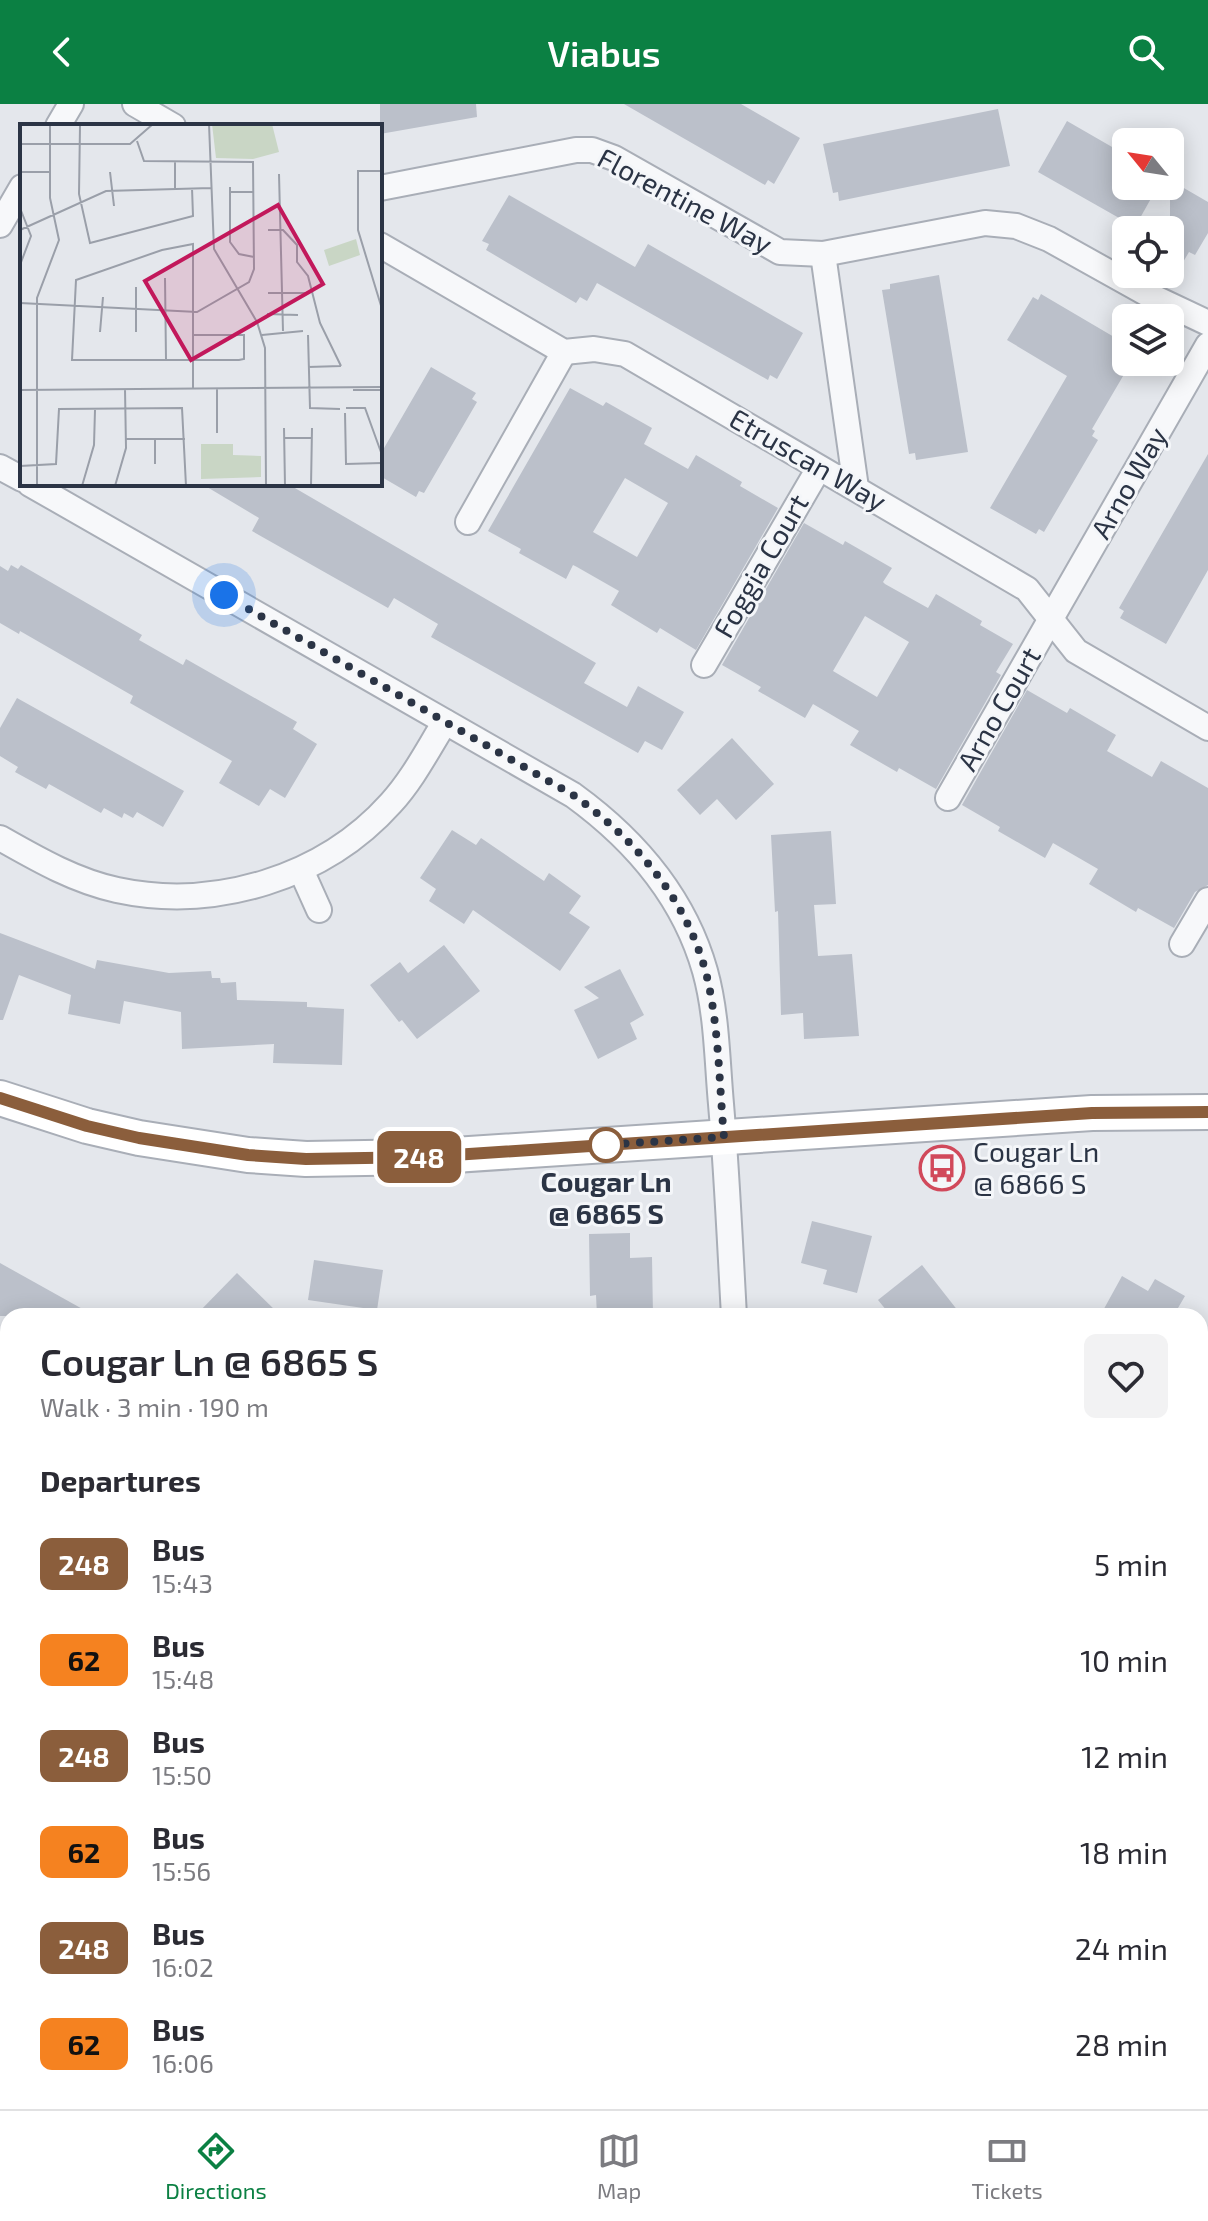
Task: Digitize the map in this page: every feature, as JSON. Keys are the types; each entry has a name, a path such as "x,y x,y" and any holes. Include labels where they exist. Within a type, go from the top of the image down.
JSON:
{"main road":[{"path":"0,1098 87,1126 139,1138 248,1155 306,1159 424,1157 1092,1113 1208,1112"}],"street":[{"path":"59,124 71,104"},
{"path":"135,104 170,124"},
{"name":"Florentine Way","path":"382,188 576,150 592,150 614,158 780,252 823,254 985,223 1016,226 1049,239 1153,297 1208,323"},
{"path":"0,225 20,190"},
{"path":"382,246 564,352 468,522"},
{"path":"823,254 856,488"},
{"name":"Arno Way","path":"1051,620 1208,345"},
{"name":"Etruscan Way","path":"564,352 594,349 625,354 856,488 1027,589 1076,651 1208,728"},
{"path":"0,467 20,478"},
{"name":"Foggia Court","path":"704,665 819,468"},
{"path":"33,486 573,795 599,814 639,853 666,886 695,943 706,973 724,1137 734,1308"},
{"name":"Arno Court","path":"948,798 1051,620"},
{"path":"0,838 55,868 116,890 179,896 242,889 301,870 341,846 392,802 445,722"},
{"path":"301,870 319,910"},
{"path":"1182,944 1208,900"}],"building":[{"path":"380,104 476,104 477,117 382,134"},
{"path":"624,104 741,104 800,138 774,184 768,180 765,185"},
{"path":"998,109 1010,166 839,201 838,192 833,193 823,144"},
{"path":"1067,121 1112,147 1112,200 1150,200 1141,216 1116,216 1038,172"},
{"path":"1184,188 1208,202 1208,233 1195,255 1189,252 1184,260 1184,216 1170,216 1170,200 1184,200"},
{"path":"509,195 635,267 648,244 803,333 777,379 770,375 768,380 597,283 587,301 580,297 576,303 486,250 489,244 482,241"},
{"path":"939,275 968,452 916,460 915,453 909,454 882,290 890,289 890,284"},
{"path":"1041,294 1112,336 1112,376 1123,376 1092,429 1095,431 1092,436 1098,440 1044,532 1039,529 1036,534 990,508 1067,376 1007,340 1033,297 1038,300"},
{"path":"431,367 476,393 472,399 477,402 424,493 419,491 416,497 382,477 382,452"},
{"path":"570,388 603,406 606,402 652,428 644,444 688,469 696,455 778,508 696,650 660,628 657,633 611,605 619,591 573,565 566,579 519,553 521,549 488,531","holes":["625,478 668,503 637,557 593,532"]},
{"path":"1208,454 1208,570 1166,644 1120,618 1124,611 1119,608"},
{"path":"205,486 291,486 596,663 584,683 627,707 638,686 684,712 662,750 645,741 638,753 431,637 438,624 394,598 388,608 252,531 259,518"},
{"path":"804,523 843,545 845,541 892,568 883,582 885,584 928,608 936,594 982,621 980,625 1013,644 996,672 1001,675 936,789 899,768 897,772 850,745 859,731 813,704 805,718 758,691 761,687 722,665","holes":["865,616 909,642 877,697 833,671"]},
{"path":"11,565 18,569 21,565 142,635 139,640 183,665 186,659 297,722 293,729 317,744 285,798 270,789 259,806 219,783 232,761 130,703 133,696 20,631 19,634 0,623 0,566 8,571"},
{"path":"1027,690 1067,713 1070,708 1116,735 1107,751 1152,777 1161,761 1208,788 1208,885 1195,892 1174,928 1138,908 1136,912 1089,884 1098,869 1053,843 1045,858 998,831 1000,827 962,805"},
{"path":"17,698 184,791 163,827 137,812 133,818 124,813 122,818 104,808 101,813 49,784 46,789 15,772 18,767 0,756 0,728"},
{"path":"732,738 774,784 736,820 717,799 700,815 677,790"},
{"path":"452,830 476,845 481,838 544,881 549,873 581,896 569,913 590,927 560,971 473,910 464,924 429,901 436,889 420,878"},
{"path":"831,831 836,904 814,905 818,956 852,954 859,1036 804,1039 803,1013 781,1015 778,911 775,912 771,835"},
{"path":"0,933 95,969 97,960 169,973 211,971 212,978 220,978 221,983 236,982 237,1000 307,1002 307,1007 344,1009 342,1065 273,1063 274,1044 182,1049 181,1012 124,1001 120,1024 68,1014 71,995 19,975 3,1020 0,1020"},
{"path":"444,945 480,991 417,1039 402,1020 399,1022 370,985 400,962 408,973"},
{"path":"620,969 644,1015 630,1023 637,1039 598,1059 574,1010 599,998 584,987"},
{"path":"812,1221 872,1236 857,1293 823,1284 827,1270 801,1263"},
{"path":"630,1233 630,1258 652,1257 653,1308 597,1308 596,1295 590,1296 589,1234"},
{"path":"314,1260 383,1270 377,1308 308,1300"},
{"path":"0,1263 81,1308 0,1308"},
{"path":"922,1265 956,1308 884,1308 878,1300"},
{"path":"237,1273 273,1308 203,1308"},
{"path":"1122,1276 1148,1291 1155,1279 1185,1296 1178,1308 1104,1308"}],"bus line":[{"name":"248","path":"0,1098 87,1126 139,1138 248,1155 306,1159 424,1157 1092,1113 1208,1112"}],"place":[{"name":"Cougar Ln @ 6865 S","path":"606,1145"},
{"name":"Cougar Ln @ 6866 S","path":"942,1168"}],"route":[{"path":"224,595 573,795 624,836 666,886 682,914 706,973 724,1137 606,1145"}]}
